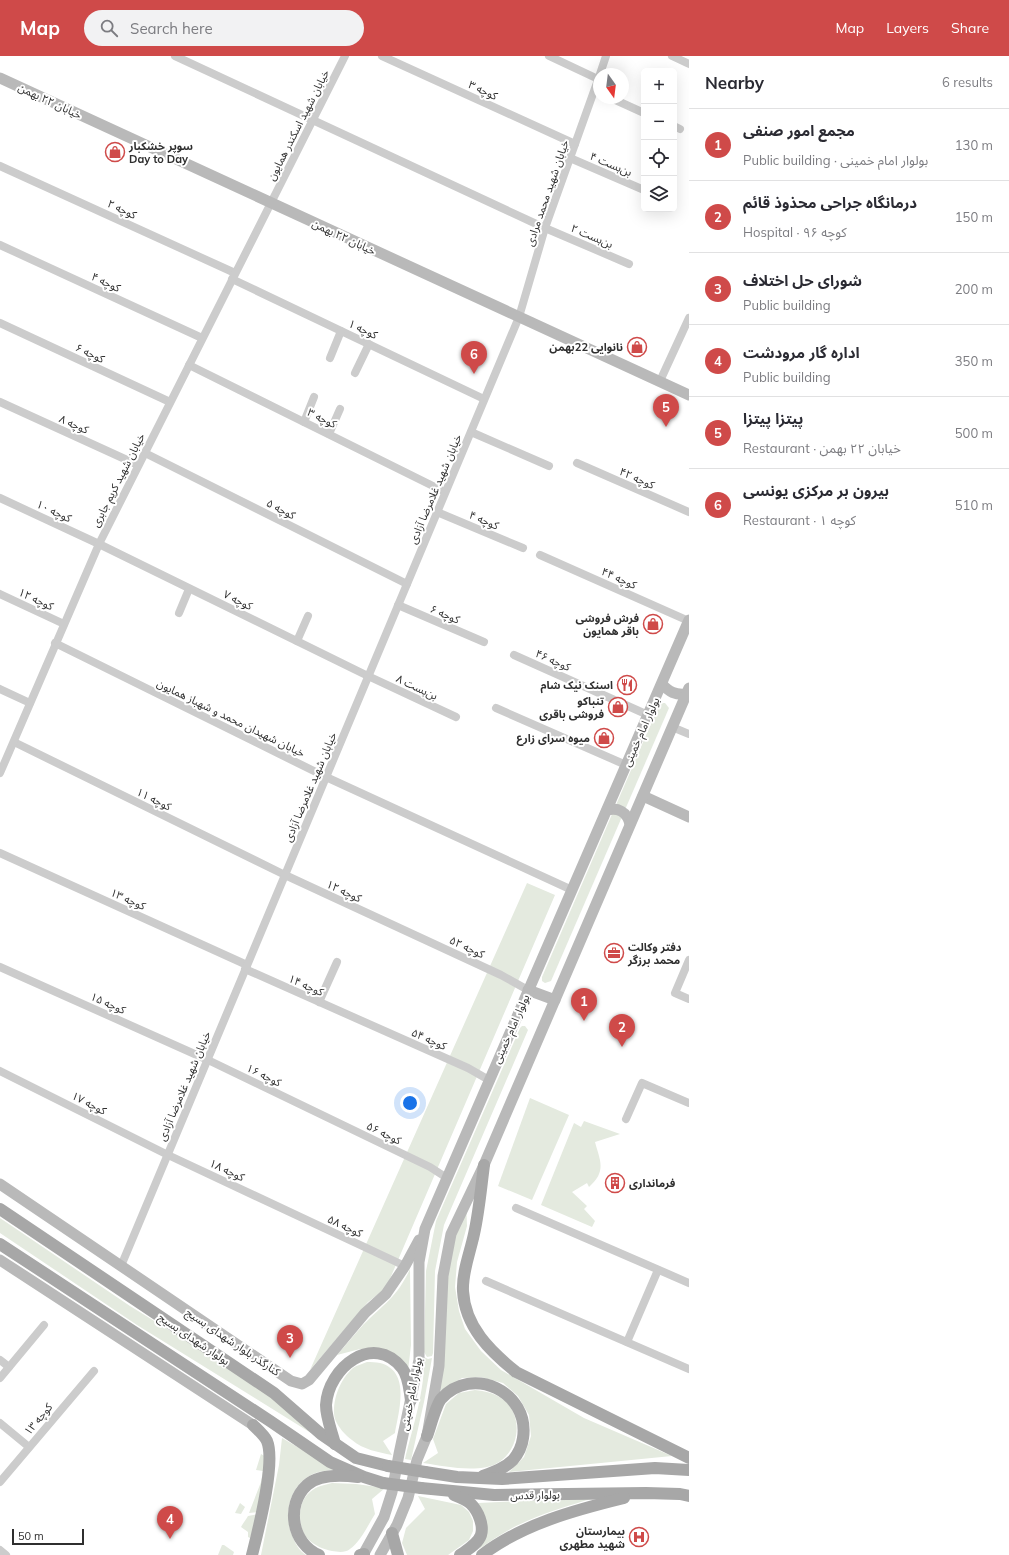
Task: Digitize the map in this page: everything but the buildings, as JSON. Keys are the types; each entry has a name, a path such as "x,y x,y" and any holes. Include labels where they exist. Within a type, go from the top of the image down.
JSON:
{"main road":[{"name":"خیابان ۲۲ بهمن","path":"0,78 689,395"},
{"name":"بولوار امام خمینی","path":"362,1555 384,1518 392,1492 419,1360 418,1262 425,1228 689,621"},
{"path":"662,684 668,691 676,695 688,691"},
{"name":"بولوار امام خمینی","path":"380,1555 408,1498 417,1460 427,1436 439,1366 443,1276 451,1234 484,1165 688,691"},
{"path":"643,796 689,817"},
{"path":"607,810 612,809 622,811 626,814 630,824"},
{"path":"528,990 555,1000"},
{"path":"484,1165 474,1233 466,1266 463,1291 468,1316 480,1337 496,1356 516,1372 689,1458"},
{"name":"کنارگذر بلوار شهدای بسیج","path":"0,1184 291,1381 302,1384 309,1380 365,1313 386,1294 405,1266 425,1228"},
{"name":"بولوار شهدای بسیج","path":"0,1209 274,1393 321,1434 356,1458 388,1466"},
{"path":"0,1244 270,1420 330,1462 364,1477"},
{"path":"0,1260 253,1425 266,1440 270,1458 268,1481 252,1555"},
{"path":"140,1335 154,1360"},
{"path":"335,1444 328,1421 326,1406 329,1390 337,1374 349,1361 362,1355 377,1353 391,1358 402,1369 408,1381 411,1400"},
{"path":"427,1436 439,1400 453,1388 469,1383 487,1384 503,1391 514,1402 522,1415 524,1431 522,1446 513,1459 501,1469 478,1478"},
{"name":"بولوار قدس","path":"388,1466 457,1477 502,1479 655,1468 689,1470"},
{"path":"319,1555 313,1553 304,1545 297,1532 294,1519 295,1506 300,1493 308,1484 324,1477 364,1477"},
{"name":"بولوار قدس","path":"364,1477 383,1483 448,1492 494,1495 646,1493 680,1494 689,1496"},
{"path":"448,1492 470,1503 477,1512 481,1524 481,1535 476,1543 460,1555"},
{"path":"482,1555 523,1530 571,1511 646,1493"},
{"path":"392,1533 398,1555"}],"street":[{"path":"175,56 545,228"},
{"name":"خیابان شهید اسکندر همایون","path":"271,203 345,56"},
{"name":"کوچه ۳","path":"382,56 575,144"},
{"path":"549,56 593,74"},
{"name":"خیابان شهید محمد مرادی","path":"602,68 606,56"},
{"path":"672,56 689,64"},
{"name":"خیابان شهید محمد مرادی","path":"519,317 545,228 575,144 593,99"},
{"path":"624,104 641,112"},
{"name":"بن‌بست ۴","path":"570,158 641,189"},
{"name":"کوچه ۲","path":"0,166 234,276"},
{"name":"خیابان شهید کریم جابری","path":"0,773 99,544 271,203"},
{"name":"بن‌بست ۲","path":"545,228 629,264"},
{"name":"کوچه ۴","path":"0,245 202,338"},
{"name":"کوچه ۱","path":"234,276 342,331 484,399"},
{"name":"خیابان شهید غلامرضا آزادی","path":"121,1266 519,317"},
{"path":"660,381 689,318"},
{"name":"کوچه ۶","path":"0,323 170,402"},
{"path":"330,358 342,331"},
{"path":"355,373 369,344"},
{"name":"کوچه ۳","path":"189,365 446,492"},
{"path":"304,422 314,397"},
{"name":"کوچه ۸","path":"0,402 138,465"},
{"path":"329,434 340,409"},
{"path":"471,432 549,466"},
{"name":"کوچه ۵","path":"145,453 407,584"},
{"name":"کوچه ۴۲","path":"577,463 689,512"},
{"name":"کوچه ۱۰","path":"0,498 99,544"},
{"name":"کوچه ۴","path":"437,512 523,548"},
{"name":"کوچه ۷","path":"99,544 368,676"},
{"name":"کوچه ۴۴","path":"540,555 689,621"},
{"path":"179,613 189,589"},
{"name":"کوچه ۱۲","path":"0,594 64,624"},
{"name":"کوچه ۶","path":"398,605 484,642"},
{"path":"297,641 308,616"},
{"name":"خیابان شهیدان محمد و شهباز همایون","path":"55,643 326,777 572,890"},
{"name":"کوچه ۴۶","path":"514,655 648,715"},
{"name":"بن‌بست ۸","path":"368,676 456,718"},
{"path":"0,689 30,703"},
{"path":"496,708 626,765"},
{"path":"672,727 689,734"},
{"name":"کوچه ۱۱","path":"14,742 285,875"},
{"name":"کوچه ۱۳","path":"0,853 246,967"},
{"name":"کوچه ۱۲","path":"285,875 395,926"},
{"name":"کوچه ۵۲","path":"395,926 505,977 528,990"},
{"path":"689,960 675,993 689,999"},
{"path":"319,1002 337,962"},
{"name":"کوچه ۱۵","path":"0,967 208,1060"},
{"name":"کوچه ۱۴","path":"246,967 358,1020"},
{"name":"کوچه ۵۴","path":"358,1020 468,1068 489,1080"},
{"name":"کوچه ۱۶","path":"208,1060 310,1110"},
{"name":"کوچه ۱۷","path":"0,1071 168,1155"},
{"path":"626,1120 642,1083 689,1103"},
{"name":"کوچه ۵۶","path":"310,1110 430,1168 447,1178"},
{"name":"کوچه ۱۸","path":"168,1155 276,1206"},
{"name":"کوچه ۵۸","path":"276,1206 405,1266"},
{"path":"516,1208 689,1283"},
{"path":"627,1342 658,1270"},
{"path":"486,1281 689,1369"},
{"path":"0,1378 44,1325"},
{"path":"0,1360 9,1367"},
{"name":"کوچه ۱۳","path":"0,1482 94,1371"},
{"path":"0,1423 30,1447"},
{"path":"0,1550 6,1555"}],"shaded area":[{"path":"661,703 665,703 669,708 551,981 545,983 542,981 542,977"},
{"path":"527,883 555,895 386,1288 368,1302 310,1370"},
{"path":"522,1026 525,1026 528,1030 444,1225 435,1271 433,1353 432,1356 427,1357 424,1352 426,1271 436,1221"},
{"path":"530,1098 569,1115 532,1200 498,1186"},
{"path":"584,1121 620,1134 595,1142 601,1166 598,1176 589,1187 587,1183 572,1192 587,1206 584,1209 595,1221 592,1227 541,1205 574,1123 581,1127"},
{"path":"466,1201 467,1226 457,1262 455,1287 459,1311 465,1329 481,1351 501,1370 584,1418 672,1456 509,1472 524,1457 531,1436 529,1415 518,1396 503,1383 481,1377 462,1378 438,1392 451,1242"},
{"path":"0,1218 130,1306 263,1390 311,1433 137,1325 0,1233"},
{"path":"410,1269 411,1345 408,1371 378,1348 360,1349 337,1355 363,1325 395,1293"},
{"path":"424,1357 428,1359 432,1358 411,1460 405,1459 421,1396"},
{"path":"367,1362 380,1363 390,1367 396,1374 399,1383 401,1393 395,1433 383,1441 392,1455 361,1446 344,1433 335,1419 334,1405 344,1378 353,1368"},
{"path":"475,1390 489,1392 501,1398 509,1406 515,1416 517,1426 516,1437 506,1456 498,1463 479,1468 455,1468 423,1463 438,1453 433,1439 446,1404 459,1393"},
{"path":"282,1438 337,1470 318,1472 305,1479 294,1492 290,1500 288,1518 289,1527 296,1544 306,1555 261,1555 279,1465"},
{"path":"261,1454 266,1457 258,1512 249,1513 261,1482 263,1471 256,1470"},
{"path":"332,1483 356,1484 385,1488 372,1499 375,1514 364,1533 354,1546 344,1552 329,1550 313,1544 304,1534 300,1522 301,1508 306,1496 315,1488"},
{"path":"418,1496 461,1505 469,1512 473,1521 473,1531 469,1540 448,1555 407,1555 402,1543 406,1528 425,1509"},
{"path":"594,1498 535,1517 502,1534 479,1549 484,1538 485,1520 484,1514 478,1503"},
{"path":"240,1503 245,1507 241,1514 235,1513"},
{"path":"258,1514 250,1538 248,1537 248,1532 241,1527 248,1516"},
{"path":"222,1545 234,1552 233,1555 218,1555"}],"place":[{"name":"سوپر خشکبار Day to Day","path":"115,152"},
{"name":"نانوایی 22بهمن","path":"637,347"},
{"name":"بیرون بر مرکزی یونسی","path":"474,374"},
{"name":"پیتزا پیتزا","path":"666,427"},
{"name":"فرش فروشی باقر همایون","path":"653,624"},
{"name":"اسنک نیک شام","path":"627,685"},
{"name":"تنباکو فروشی باقری","path":"618,707"},
{"name":"میوه سرای زارع","path":"604,738"},
{"name":"دفتر وکالت محمد برزگر","path":"614,953"},
{"name":"مجمع امور صنفی","path":"584,1021"},
{"name":"درمانگاه جراحی محذوذ قائم","path":"622,1047"},
{"name":"فرمانداری","path":"615,1183"},
{"name":"شورای حل اختلاف","path":"290,1358"},
{"name":"بیمارستان شهید مطهری","path":"639,1537"},
{"name":"اداره گار مرودشت","path":"170,1539"}]}
